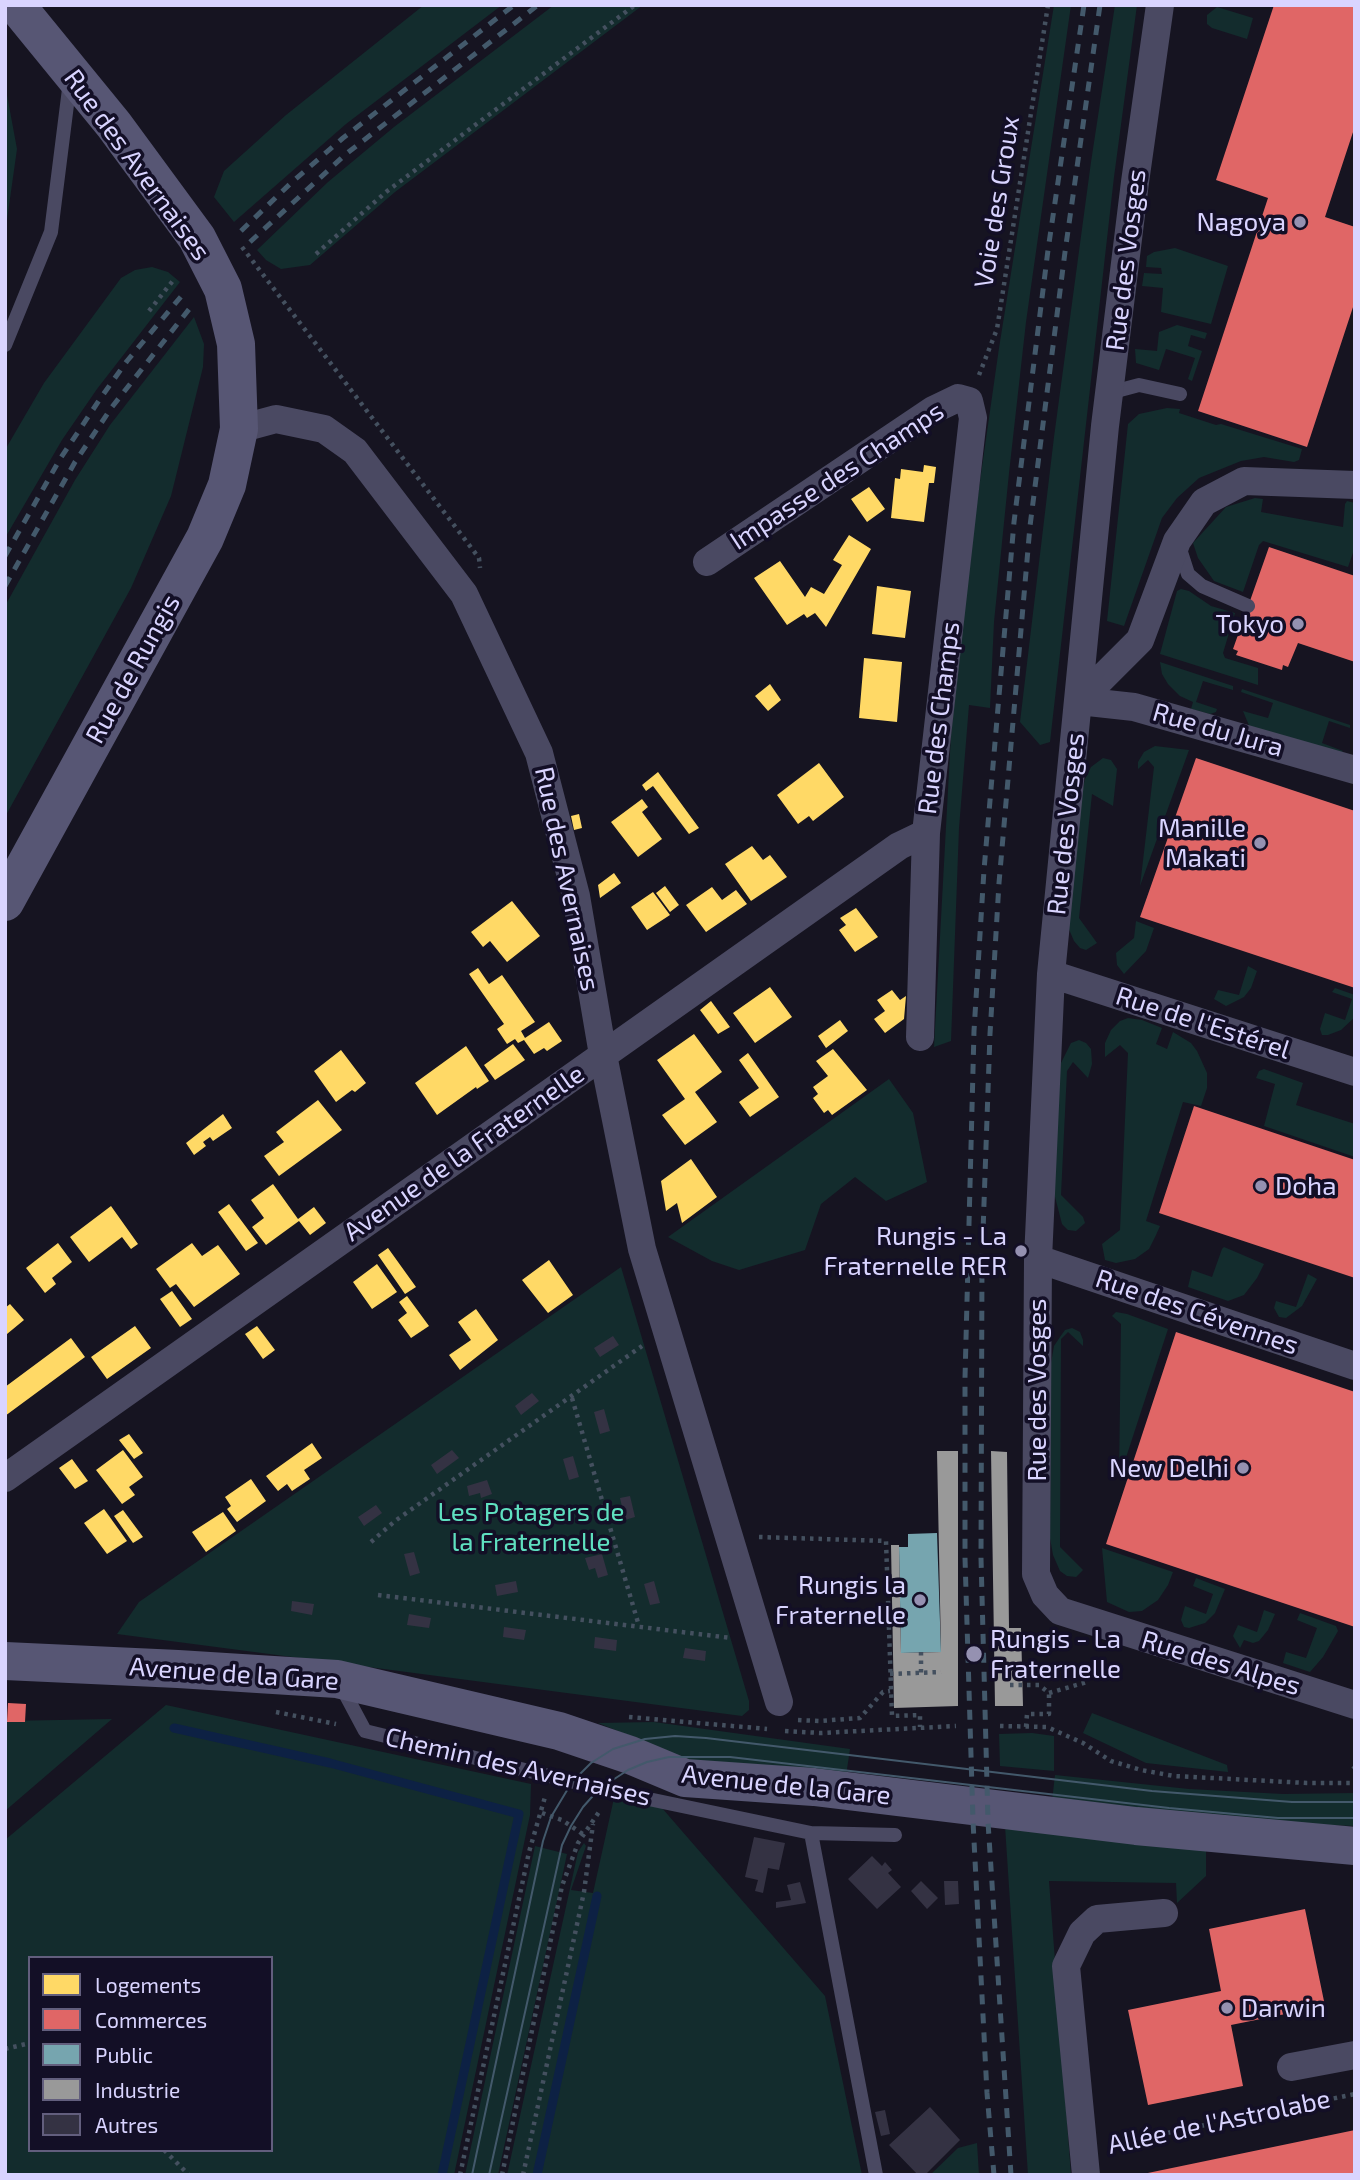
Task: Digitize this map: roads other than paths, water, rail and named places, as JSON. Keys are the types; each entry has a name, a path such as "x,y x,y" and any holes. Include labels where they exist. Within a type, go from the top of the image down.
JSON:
{"main road":[{"name":"Rue des Avernaises","path":"16,5 114,125 197,237 223,289 236,344 239,429"},
{"name":"Rue de Rungis","path":"5,902 205,538 227,485 239,429"},
{"name":"Avenue de la Gare","path":"5,1661 337,1679 559,1731 630,1755 685,1778 814,1787 1136,1826 1355,1846"}],"street":[{"name":"Rue des Vosges","path":"1086,1621 1060,1611 1045,1595 1036,1574 1038,1259 1051,974 1109,393 1160,5"},
{"name":"Impasse des Champs","path":"707,562 933,410 958,398 969,401"},
{"name":"Rue des Champs","path":"919,1037 926,833 973,418 969,401"},
{"name":"Rue des Avernaises","path":"239,429 276,419 324,429 355,451 464,594 539,753 576,896 603,1055 642,1249 786,1711"},
{"path":"1079,701 1140,640 1177,541 1204,502 1244,481 1355,485"},
{"name":"Rue du Jura","path":"1079,701 1135,707 1355,770"},
{"name":"Avenue de la Fraternelle","path":"5,1478 899,846 926,833"},
{"name":"Rue de l'Estérel","path":"1051,974 1355,1072"},
{"name":"Rue des Cévennes","path":"1038,1259 1355,1366"},
{"name":"Rue des Alpes","path":"1086,1621 1355,1705"},
{"path":"1084,2163 1066,1966 1082,1933 1097,1919 1164,1913"},
{"name":"Allée de l'Astrolabe","path":"1291,2067 1355,2055"}],"lane":[{"path":"5,345 51,232 71,73"},
{"path":"1109,393 1139,385 1180,394"},
{"path":"1177,541 1188,574 1202,586 1248,606"},
{"name":"Chemin des Avernaises","path":"337,1679 365,1731 615,1792 811,1833 894,1835"},
{"path":"811,1833 876,2175"}],"waterway":[{"path":"174,1728 330,1763 519,1814 442,2175"},
{"path":"537,2175 597,1896"}],"tram line":[{"path":"472,2175 543,1841 551,1817 572,1782 591,1763 613,1749 645,1739 675,1736 706,1738 1152,1791 1292,1802 1355,1802"},
{"path":"489,2175 562,1845 583,1807 599,1789 628,1770 647,1762 669,1757 730,1757 1169,1808 1278,1818 1355,1818"}],"railway":[{"path":"241,231 343,138 514,5"},
{"path":"250,242 346,154 538,5"},
{"path":"994,2175 987,2093 973,1821 965,1558 965,1378 974,1031 984,870 1014,522 1048,250 1084,5"},
{"path":"1011,2175 988,1822 981,1558 982,1260 990,1034 999,883 1030,526 1100,5"},
{"path":"5,556 60,459 100,399 127,361 184,293"},
{"path":"5,586 75,462 112,407 190,308"}],"place":[{"name":"Nagoya","path":"1300,222"},
{"name":"Tokyo","path":"1298,624"},
{"name":"Manille Makati","path":"1260,843"},
{"name":"Doha","path":"1261,1186"},
{"name":"Rungis - La Fraternelle RER","path":"1021,1251"},
{"name":"New Delhi","path":"1243,1468"},
{"name":"Rungis la Fraternelle","path":"920,1600"},
{"name":"Rungis - La Fraternelle","path":"974,1654"},
{"name":"Darwin","path":"1227,2008"}],"park label":[{"name":"Les Potagers de la Fraternelle","path":"531,1527"}]}
